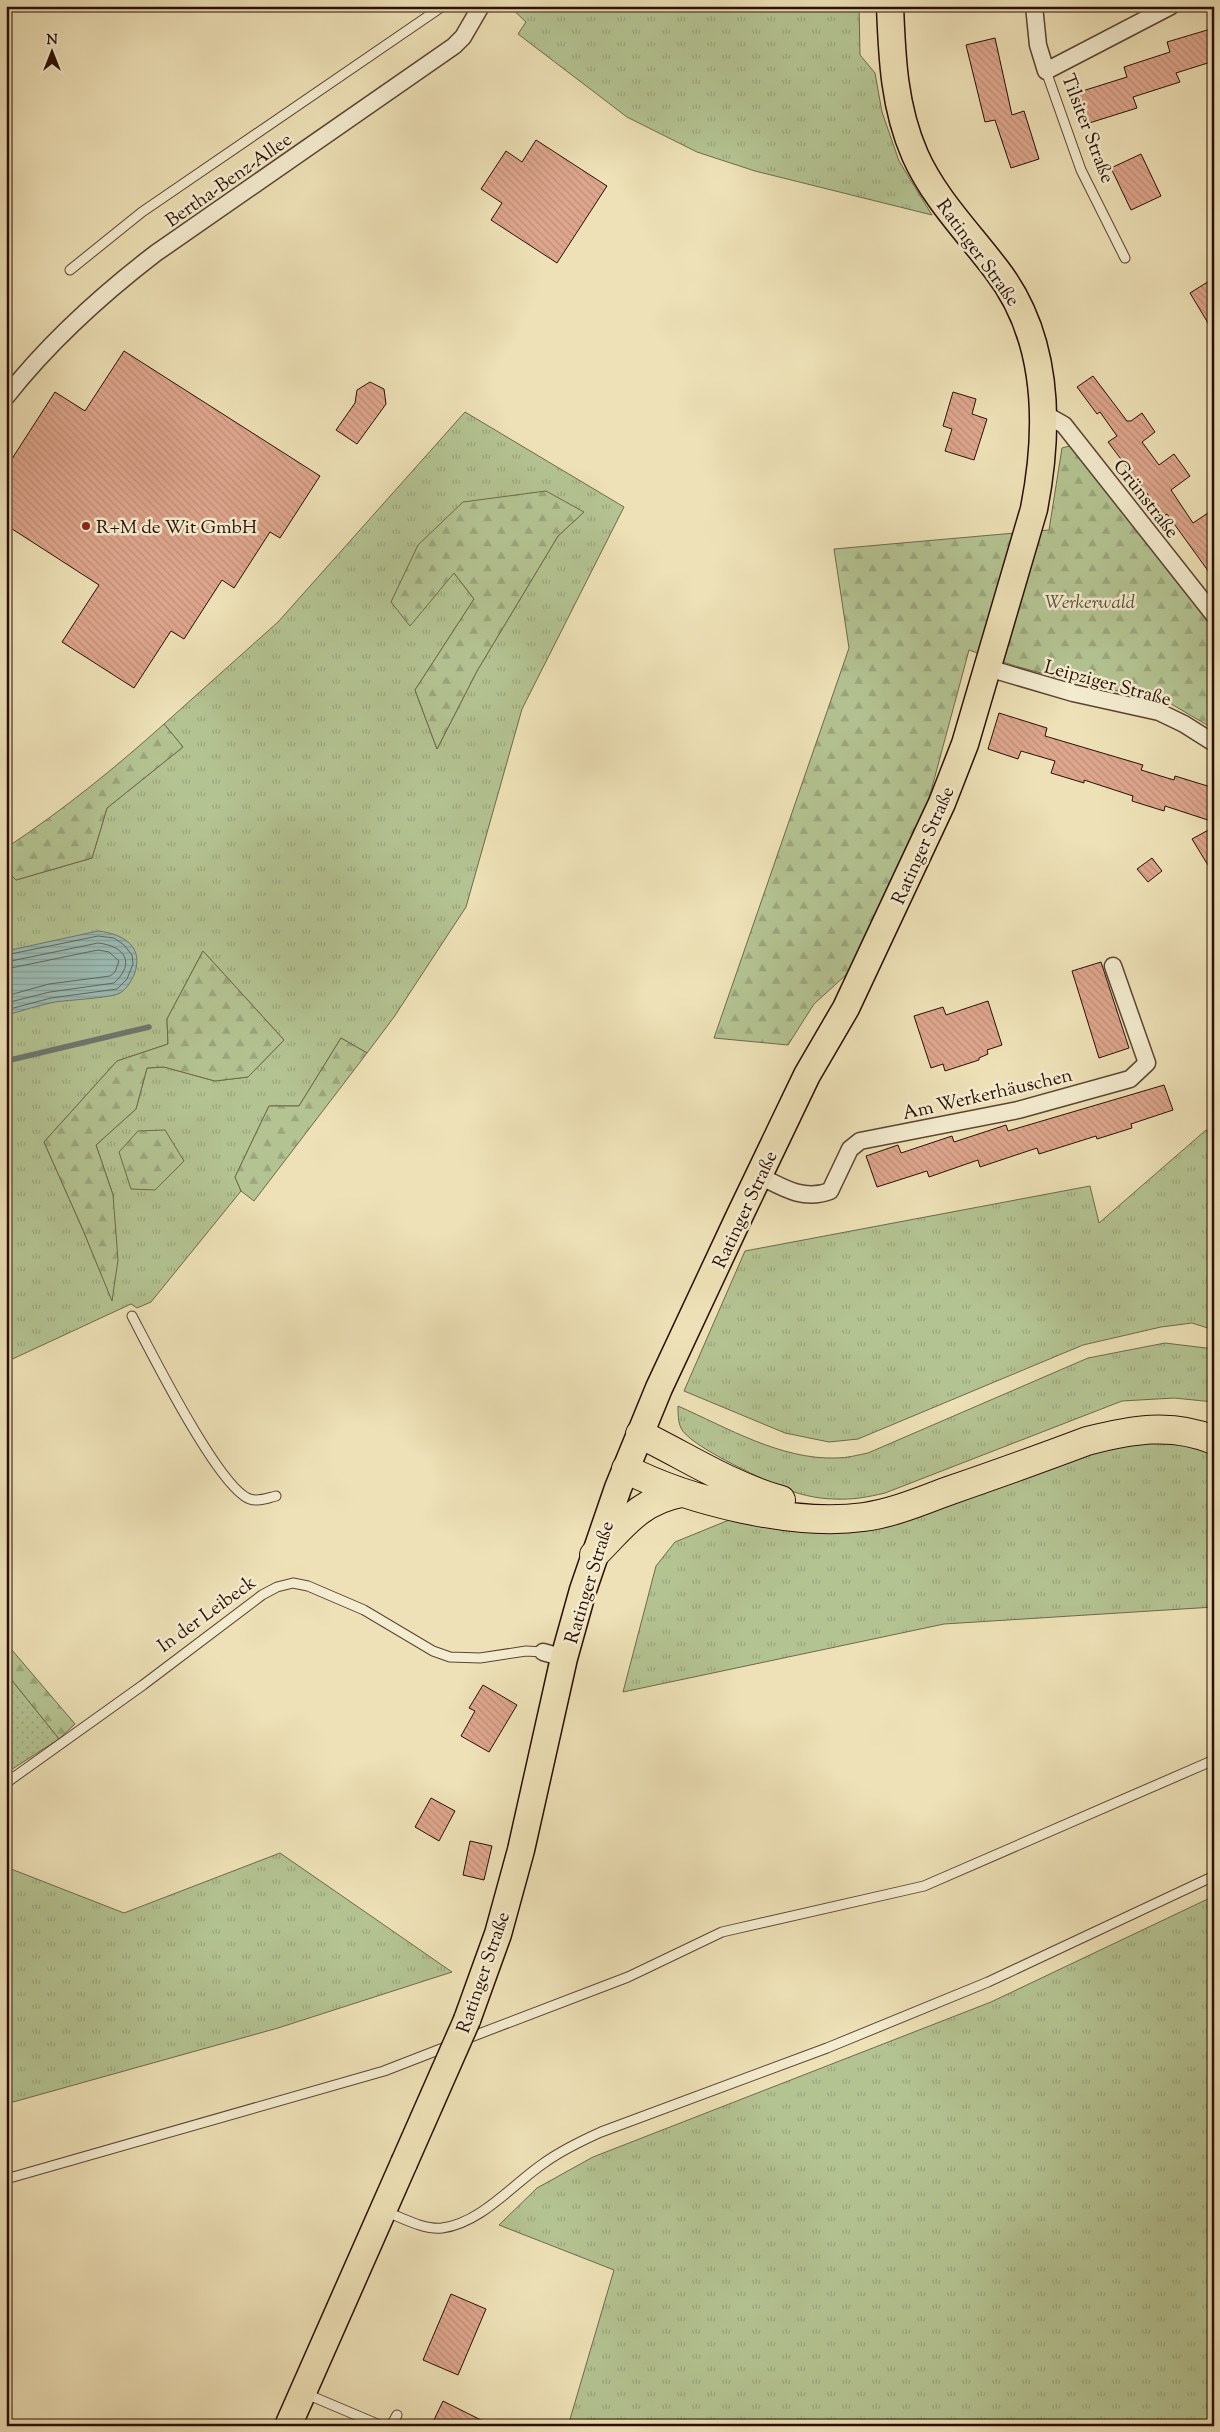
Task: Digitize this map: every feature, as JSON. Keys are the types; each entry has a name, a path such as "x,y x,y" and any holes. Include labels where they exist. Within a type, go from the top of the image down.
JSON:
{"highway":[{"path":"640,1434 724,1479 761,1494 802,1506 832,1509 857,1508 885,1502 1116,1422 1160,1418 1214,1425"},
{"path":"626,1468 681,1493 789,1516 831,1520 866,1517 903,1507 1087,1442 1118,1433 1150,1428 1168,1429 1187,1431 1214,1440"},
{"path":"594,1555 635,1512 658,1499 681,1493"}],"main road":[{"name":"Ratinger Straße","path":"288,2426 467,2020 498,1934 521,1850 554,1655 626,1468 659,1388 807,1075 846,1008 919,855 954,772 988,668 1034,508 1040,476 1043,413 1035,349 1022,312 998,271 944,205 930,184 905,132 892,72 890,6"}],"street":[{"name":"Bertha-Benz-Allee","path":"6,397 28,369 66,328 115,284 156,252 454,46 463,37 481,6"},
{"name":"Tilsiter Straße","path":"1034,6 1038,45 1046,71"},
{"path":"1046,71 1171,6"},
{"name":"Grünstraße","path":"1043,413 1064,425 1214,615"},
{"name":"Leipziger Straße","path":"988,668 1073,693 1159,712 1184,724 1214,744"},
{"name":"Am Werkerhäuschen","path":"760,1176 786,1190 806,1196 819,1195 830,1191 850,1149 860,1142 1018,1110 1130,1079 1147,1063 1114,966"}],"lane":[{"name":"Bertha-Benz-Allee","path":"70,270 142,212 443,6"},
{"name":"Tilsiter Straße","path":"1046,71 1081,170 1124,258"},
{"path":"132,1316 175,1397 230,1483 249,1499 259,1501 276,1496"},
{"name":"In der Leibeck","path":"6,1782 95,1720 262,1595 277,1587 293,1583 308,1586 364,1610 433,1651 450,1657 463,1659 526,1651 554,1655"},
{"path":"6,2179 384,2071 628,1977 722,1932 924,1886 1214,1760"},
{"path":"384,2211 425,2226 441,2228 458,2224 478,2214 544,2162 568,2147 601,2132 827,2048 988,1982 1214,1876"},
{"path":"303,2392 382,2426"},
{"path":"391,2426 397,2415"}],"green space":[{"path":"509,6 859,6 860,55 875,73 882,112 899,161 932,215 755,171 697,152 627,117 518,34 526,22"},
{"path":"465,412 624,507 522,709 466,907 394,1017 367,1053 341,1038 299,1106 269,1106 235,1177 241,1191 151,1302 137,1308 131,1304 6,1362 6,870 16,880 92,858 107,808 183,747 164,724 278,622","holes":["584,512 558,536 477,671 437,749 415,690 474,599 454,573","203,951 284,1040 248,1077 215,1081 164,1067 147,1068 136,1109 96,1145 113,1195 112,1300 44,1142 117,1061 168,1044 167,1019"]},
{"name":"Werkerwald","path":"1073,445 1214,627 1214,729 1166,701 1075,682 1015,666 969,650 924,817 847,974 814,1004 788,1045 714,1038 849,648 834,549 1049,530 1062,448"},
{"path":"546,491 584,512 558,536 477,671 437,749 415,690 474,599 454,573 410,626 391,602 418,545 463,502"},
{"path":"164,724 183,747 107,808 92,858 16,880 6,870 6,848 88,789"},
{"path":"203,951 284,1040 248,1077 215,1081 164,1067 147,1068 136,1109 96,1145 113,1195 118,1260 112,1301 44,1142 117,1061 168,1044 167,1019"},
{"path":"341,1038 367,1053 254,1201 241,1191 235,1177 269,1106 299,1106"},
{"path":"165,1130 184,1161 155,1190 131,1189 119,1152 138,1131"},
{"path":"1206,1130 1214,1137 1214,1330 1192,1323 1161,1327 1083,1345 858,1439 829,1442 785,1433 684,1391 745,1251 1090,1186 1099,1223"},
{"path":"1165,1343 1214,1349 1214,1402 1174,1398 1122,1401 885,1493 866,1497 828,1499 807,1496 786,1489 741,1469 710,1452 686,1435 681,1428 679,1420 678,1406 736,1433 775,1448 816,1457 849,1457 868,1453 1088,1358"},
{"path":"1131,1440 1190,1445 1214,1455 1214,1607 944,1624 623,1692 656,1566 675,1542 734,1518 817,1531"},
{"path":"6,1643 75,1724 59,1739 6,1673"},
{"path":"6,1673 59,1739 6,1773"},
{"path":"280,1853 452,1972 278,2028 6,2104 6,1867 124,1913"},
{"path":"1214,1896 1214,2426 568,2426 614,2270 499,2225 537,2188 593,2157 991,2002"}],"water":[{"path":"98,931 116,935 130,943 134,949 137,956 137,965 134,975 125,989 115,995 55,1002 6,1015 6,951"}],"building":[{"path":"1214,28 1214,61 1176,73 1180,82 1133,97 1137,108 1086,124 1076,93 1127,77 1124,67 1170,52 1167,42"},
{"path":"995,38 1012,115 1024,111 1039,159 1011,168 995,120 985,122 966,45"},
{"path":"536,140 607,186 557,263 491,220 502,203 481,189 506,151 522,162"},
{"path":"1141,154 1161,196 1131,210 1111,168"},
{"path":"1214,278 1214,333 1190,293"},
{"path":"124,351 320,476 280,538 270,532 234,588 222,580 184,639 171,631 134,688 62,642 99,585 6,525 6,468 55,392 85,411"},
{"path":"1093,376 1127,421 1131,421 1142,413 1155,432 1142,442 1159,465 1174,454 1190,476 1171,490 1193,523 1208,513 1214,521 1214,579 1167,514 1164,516 1108,442 1117,436 1100,412 1097,414 1077,387"},
{"path":"370,382 384,389 386,404 357,444 336,430 355,403 357,390"},
{"path":"953,392 976,399 972,414 987,419 974,460 945,451 952,429 943,426"},
{"path":"999,713 1047,728 1045,736 1143,765 1141,770 1174,780 1175,776 1214,788 1214,822 1165,806 1164,811 1132,801 1133,796 1084,780 1084,783 1051,773 1055,761 1021,751 1018,759 988,749"},
{"path":"1214,827 1214,875 1192,839"},
{"path":"1152,858 1162,871 1148,882 1137,869"},
{"path":"1101,962 1129,1048 1099,1058 1072,971"},
{"path":"988,1001 1002,1045 987,1050 988,1054 979,1058 979,1060 945,1071 943,1064 931,1068 914,1016 943,1007 946,1015"},
{"path":"1164,1085 1173,1110 1131,1124 1132,1128 1097,1139 1096,1136 1039,1154 1037,1148 980,1167 978,1160 929,1177 927,1171 877,1187 866,1156 898,1145 901,1153 952,1136 954,1142 1006,1125 1008,1131"},
{"path":"483,1685 517,1705 489,1752 461,1736 475,1711 469,1708"},
{"path":"431,1798 455,1811 439,1841 415,1827"},
{"path":"470,1841 492,1846 484,1880 463,1875"},
{"path":"451,2294 486,2309 458,2375 423,2360"},
{"path":"443,2401 493,2426 431,2426"}],"waterway":[{"path":"6,1061 149,1027"}],"place":[{"name":"R+M de Wit GmbH","path":"86,526"}]}
